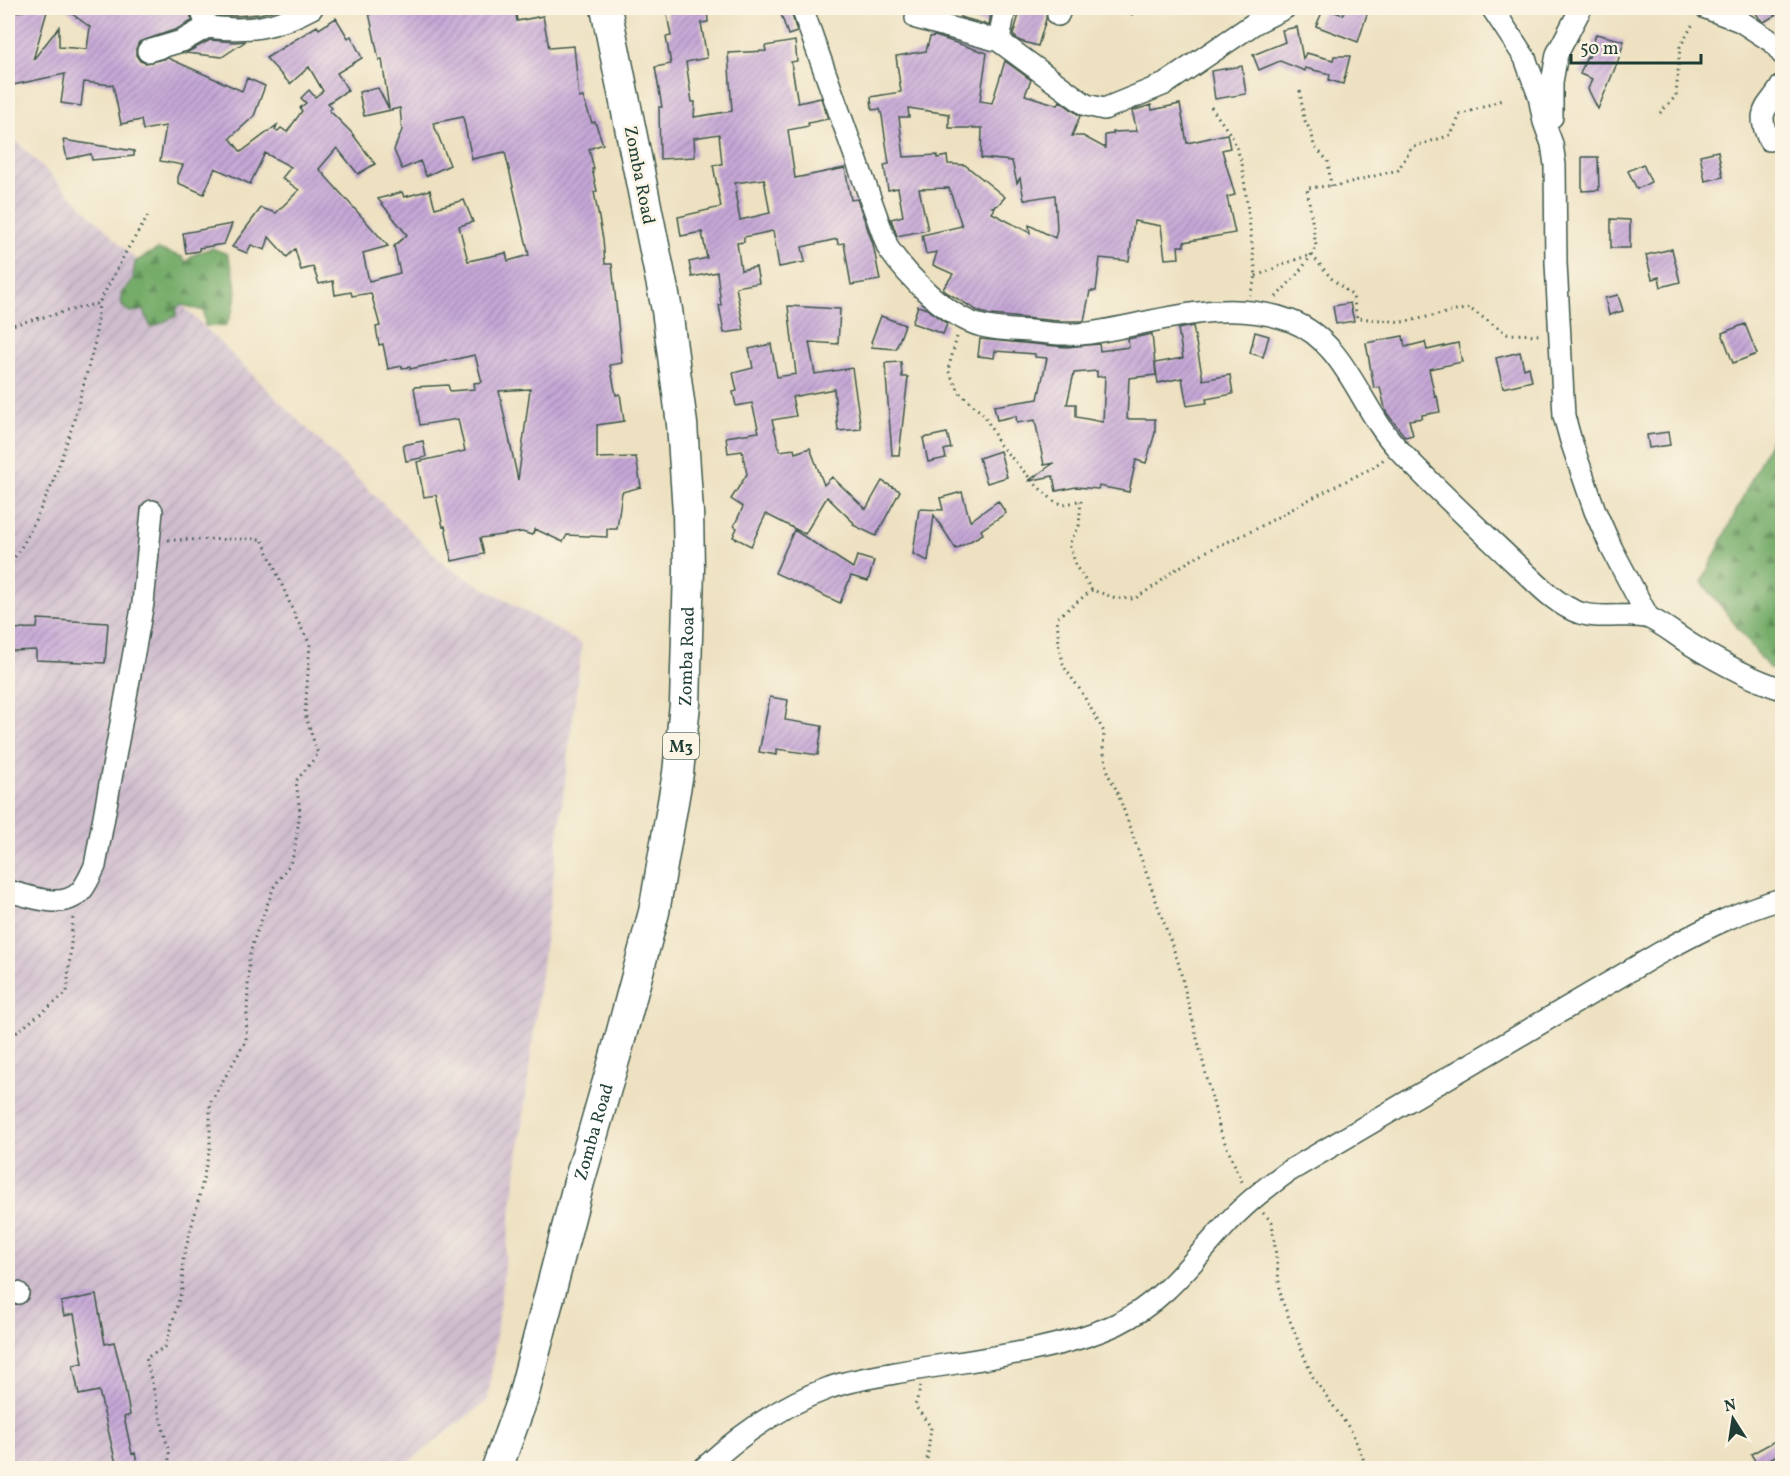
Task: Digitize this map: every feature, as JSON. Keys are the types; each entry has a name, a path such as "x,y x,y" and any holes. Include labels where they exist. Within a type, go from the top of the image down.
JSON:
{"highway":[{"name":"Zomba Road","path":"497,1468 523,1397 579,1182 654,912 678,773 685,705 689,569 682,424 667,310 606,8"}],"street":[{"path":"148,51 182,40 204,17 239,30 261,28 294,17 312,8"},
{"path":"802,8 888,248 904,269 929,294 963,318 983,326 1066,334 1090,333 1173,315 1234,310 1274,315 1301,325 1312,332 1337,357 1380,428 1397,448 1547,592 1581,614 1598,617 1648,617"},
{"path":"999,41 1005,8"},
{"path":"916,18 999,41 1086,105 1104,109 1165,84 1247,28 1286,8"},
{"path":"1492,8 1525,58 1539,96 1544,122 1552,144"},
{"path":"1581,8 1557,54 1552,82 1552,144 1555,165 1564,416 1571,441 1600,521 1648,617 1713,658 1782,688"},
{"path":"1701,12 1740,21 1780,46"},
{"path":"1769,140 1762,124 1763,113 1782,85"},
{"path":"8,891 56,902 74,897 83,889 95,866 143,603 152,511"},
{"path":"704,1468 750,1429 772,1414 830,1388 862,1379 1048,1346 1117,1324 1156,1300 1179,1279 1250,1201 1286,1173 1658,954 1709,926 1782,899"}],"path":[{"path":"1131,15 1135,8"},
{"path":"1660,113 1676,96 1680,47 1701,12"},
{"path":"1300,92 1304,119 1312,134 1314,146 1328,162 1331,186"},
{"path":"1271,303 1312,255 1316,246 1307,188 1331,186 1398,170 1413,147 1451,135 1460,115 1502,100"},
{"path":"1211,107 1233,138 1242,163 1256,276 1250,296 1245,303 1234,310"},
{"path":"8,567 24,543 52,485 95,342 99,303 150,213"},
{"path":"1256,276 1312,255"},
{"path":"1312,255 1331,278 1353,296 1357,318 1404,322 1469,308 1507,334 1560,336"},
{"path":"8,327 99,303"},
{"path":"963,318 948,370 960,393 985,416 999,444 1038,487 1054,501 1064,505 1081,500 1079,526 1069,544 1077,568 1092,590 1116,598 1134,599 1173,571 1205,552 1256,529 1372,468 1397,448"},
{"path":"149,540 262,539 297,620 310,644 305,714 318,754 296,781 300,812 294,853 290,864 274,887 253,942 249,958 246,1041 210,1103 210,1148 198,1202 187,1237 183,1259 182,1289 171,1328 165,1347 146,1358 169,1454 169,1468"},
{"path":"1092,590 1057,618 1064,668 1081,691 1104,732 1104,749 1109,776 1117,791 1178,962 1221,1134 1250,1201 1272,1222 1281,1298 1312,1376 1352,1432 1367,1468"},
{"path":"8,1048 12,1036 67,993 74,897"},
{"path":"926,1468 931,1427 915,1406 927,1367"}],"shaded area":[{"path":"8,133 446,566 582,644 488,1400 401,1468 8,1468"}],"green space":[{"path":"212,248 227,254 235,281 233,308 225,326 205,326 204,311 183,305 177,307 176,316 151,328 144,310 130,312 122,306 121,294 133,279 135,262 158,249 182,257 186,262 195,254"},
{"path":"1782,416 1782,671 1769,668 1702,582"}],"building":[{"path":"31,8 48,8 33,60 59,27 59,47 87,49 90,27 64,8 189,8 192,21 177,29 139,42 136,55 140,61 146,63 168,58 242,91 247,78 265,86 254,116 230,138 241,152 277,125 275,130 278,131 281,128 287,132 302,111 300,108 306,103 301,98 309,90 315,97 323,91 309,67 290,84 266,58 317,26 319,29 336,18 348,38 351,36 362,58 337,73 348,90 328,103 332,108 329,110 351,132 375,164 358,174 337,148 319,169 388,246 363,253 369,281 400,273 394,246 407,235 378,199 402,192 404,197 430,190 435,208 464,200 473,222 459,226 468,261 506,253 508,261 529,255 505,152 472,159 463,117 433,123 450,165 426,176 420,161 402,169 394,150 402,130 400,108 364,116 359,92 378,88 389,109 382,59 379,60 368,8 447,8 449,14 486,8 515,8 517,21 543,16 549,48 574,46 579,98 583,97 592,123 595,122 603,144 589,149 594,169 592,169 597,191 594,192 605,264 612,264 622,363 610,365 616,395 620,394 624,421 597,425 597,458 636,457 641,487 622,492 617,529 607,529 607,537 567,535 563,542 535,529 532,535 522,532 480,538 484,554 452,561 436,495 424,497 417,462 465,451 458,419 420,425 414,387 448,385 450,391 475,389 474,383 482,382 475,355 410,369 410,367 402,368 402,366 388,369 383,344 379,345 376,327 380,326 371,293 352,296 351,292 335,295 333,281 319,284 313,267 301,270 295,249 287,257 269,237 265,250 251,245 247,253 232,247 261,208 276,213 299,190 282,178 291,167 265,153 250,184 215,168 204,194 178,183 183,165 160,161 166,126 143,130 141,120 121,124 113,85 84,82 81,106 61,103 65,74 8,86 8,13","holes":["530,389 518,480 499,391"]},
{"path":"214,8 283,8 259,14 236,16 217,15"},
{"path":"707,8 708,22 701,23 707,58 686,62 692,102 695,102 694,117 732,111 728,53 766,51 765,46 795,41 797,61 791,62 798,103 821,98 828,119 788,130 795,178 845,168 851,200 857,199 873,244 880,280 851,285 844,243 838,244 837,239 802,247 805,262 779,267 773,231 744,237 744,242 737,243 741,270 756,267 759,283 736,287 744,330 724,333 717,272 692,277 689,262 707,258 702,232 681,236 678,217 721,207 713,165 722,164 719,134 694,138 695,157 660,159 659,107 662,107 655,67 671,64 666,37 671,36 666,9","holes":["764,179 770,213 740,220 735,183"]},
{"path":"779,8 790,8 797,32 788,35"},
{"path":"962,8 992,8 989,25 960,17"},
{"path":"1021,8 1047,8 1038,46 1020,41 1013,35"},
{"path":"1324,8 1343,15 1345,8 1369,8 1358,42 1316,26"},
{"path":"1753,8 1782,8 1782,11 1764,22"},
{"path":"1297,27 1303,59 1306,53 1333,60 1334,56 1350,56 1343,84 1329,80 1330,74 1305,68 1305,71 1280,61 1259,70 1253,55 1285,42 1282,30"},
{"path":"1596,34 1624,41 1598,109 1588,89 1592,79 1580,74 1587,56 1589,57"},
{"path":"935,36 987,53 980,101 992,103 1005,61 1031,80 1025,95 1058,105 1060,101 1080,116 1072,136 1083,136 1105,148 1105,135 1113,134 1113,132 1137,131 1132,111 1151,105 1152,110 1180,104 1187,143 1227,134 1230,148 1222,150 1235,195 1227,197 1235,233 1184,242 1184,246 1178,246 1179,258 1165,259 1161,226 1134,221 1129,261 1100,258 1096,291 1090,291 1084,321 990,315 978,311 946,292 943,289 953,274 933,265 937,252 926,254 922,235 962,226 949,188 919,189 928,230 897,236 891,219 903,216 898,188 888,190 884,165 889,164 882,116 880,109 872,110 871,97 901,92 896,56 926,51 930,37","holes":["908,108 949,114 949,128 982,128 981,158 1012,161 1017,183 1020,178 1024,200 1055,195 1057,229 1055,238 1029,225 1030,233 992,213 995,208 992,207 998,205 1005,197 965,165 948,164 947,156 904,157 899,117 909,117"]},
{"path":"210,40 246,41 222,57 186,53"},
{"path":"1242,66 1246,94 1215,99 1211,71"},
{"path":"63,140 134,151 134,156 92,160 91,154 67,159"},
{"path":"1718,151 1723,177 1705,181 1700,155"},
{"path":"1582,157 1598,157 1599,190 1582,191"},
{"path":"1643,164 1651,182 1637,189 1628,171"},
{"path":"1611,219 1630,220 1630,248 1611,248"},
{"path":"232,224 224,244 199,248 199,251 186,253 183,233"},
{"path":"1672,249 1680,282 1661,287 1659,277 1652,279 1646,255"},
{"path":"1618,295 1623,311 1609,315 1605,298"},
{"path":"1350,303 1354,321 1336,324 1333,306"},
{"path":"788,306 840,309 838,344 809,342 815,374 852,368 861,429 838,431 834,389 792,397 796,416 772,420 780,451 794,449 795,453 810,448 824,485 832,477 866,509 882,481 900,491 876,536 853,525 854,523 827,497 805,534 766,514 751,546 733,537 737,528 734,526 743,507 731,499 747,474 742,451 728,453 726,437 759,432 752,403 736,406 733,392 737,391 733,373 753,368 749,349 771,344 777,377 796,374"},
{"path":"918,306 927,309 947,324 943,334 912,323"},
{"path":"881,316 905,325 896,349 871,347"},
{"path":"1745,324 1757,354 1733,363 1722,333"},
{"path":"1193,326 1203,380 1230,375 1233,394 1206,399 1207,403 1187,406 1182,378 1158,383 1155,363 1183,358 1178,329"},
{"path":"1255,332 1269,336 1263,357 1250,353"},
{"path":"1152,334 1156,375 1129,378 1127,419 1155,419 1155,433 1146,463 1136,460 1129,492 1099,486 1098,489 1076,487 1056,491 1053,476 1028,481 1054,463 1044,465 1035,420 1017,423 1016,416 997,420 994,406 1038,399 1047,358 1035,357 1035,354 995,351 994,358 978,356 980,339 1066,347 1099,344 1100,351 1129,347 1128,339","holes":["1097,371 1097,377 1105,376 1103,422 1076,417 1076,404 1067,404 1074,373"]},
{"path":"1403,336 1405,347 1425,342 1427,350 1458,343 1462,362 1429,369 1440,412 1409,420 1413,435 1405,437 1386,412 1380,387 1374,388 1366,343"},
{"path":"1520,352 1524,369 1529,367 1532,381 1503,388 1496,358"},
{"path":"901,362 902,377 908,377 899,455 892,455 885,363"},
{"path":"1668,432 1670,445 1649,448 1647,435"},
{"path":"947,433 951,448 944,450 946,458 928,462 923,438"},
{"path":"423,441 426,457 406,461 403,445"},
{"path":"1000,451 1007,477 987,483 979,458"},
{"path":"962,492 970,521 998,501 1006,513 981,530 983,534 956,549 934,515 928,561 913,554 919,509 943,510 940,498"},
{"path":"794,530 853,568 857,556 874,561 868,581 851,576 840,603 775,573"},
{"path":"38,619 108,623 105,663 36,660 36,650 10,651 9,629 37,628"},
{"path":"770,697 788,700 785,720 822,726 818,755 777,749 777,755 759,752"},
{"path":"96,1295 105,1344 114,1342 123,1377 130,1415 124,1417 132,1454 135,1453 138,1468 117,1468 99,1391 79,1395 73,1365 83,1363 74,1314 64,1316 61,1302"},
{"path":"1782,1437 1782,1452 1758,1466 1751,1454"}]}
